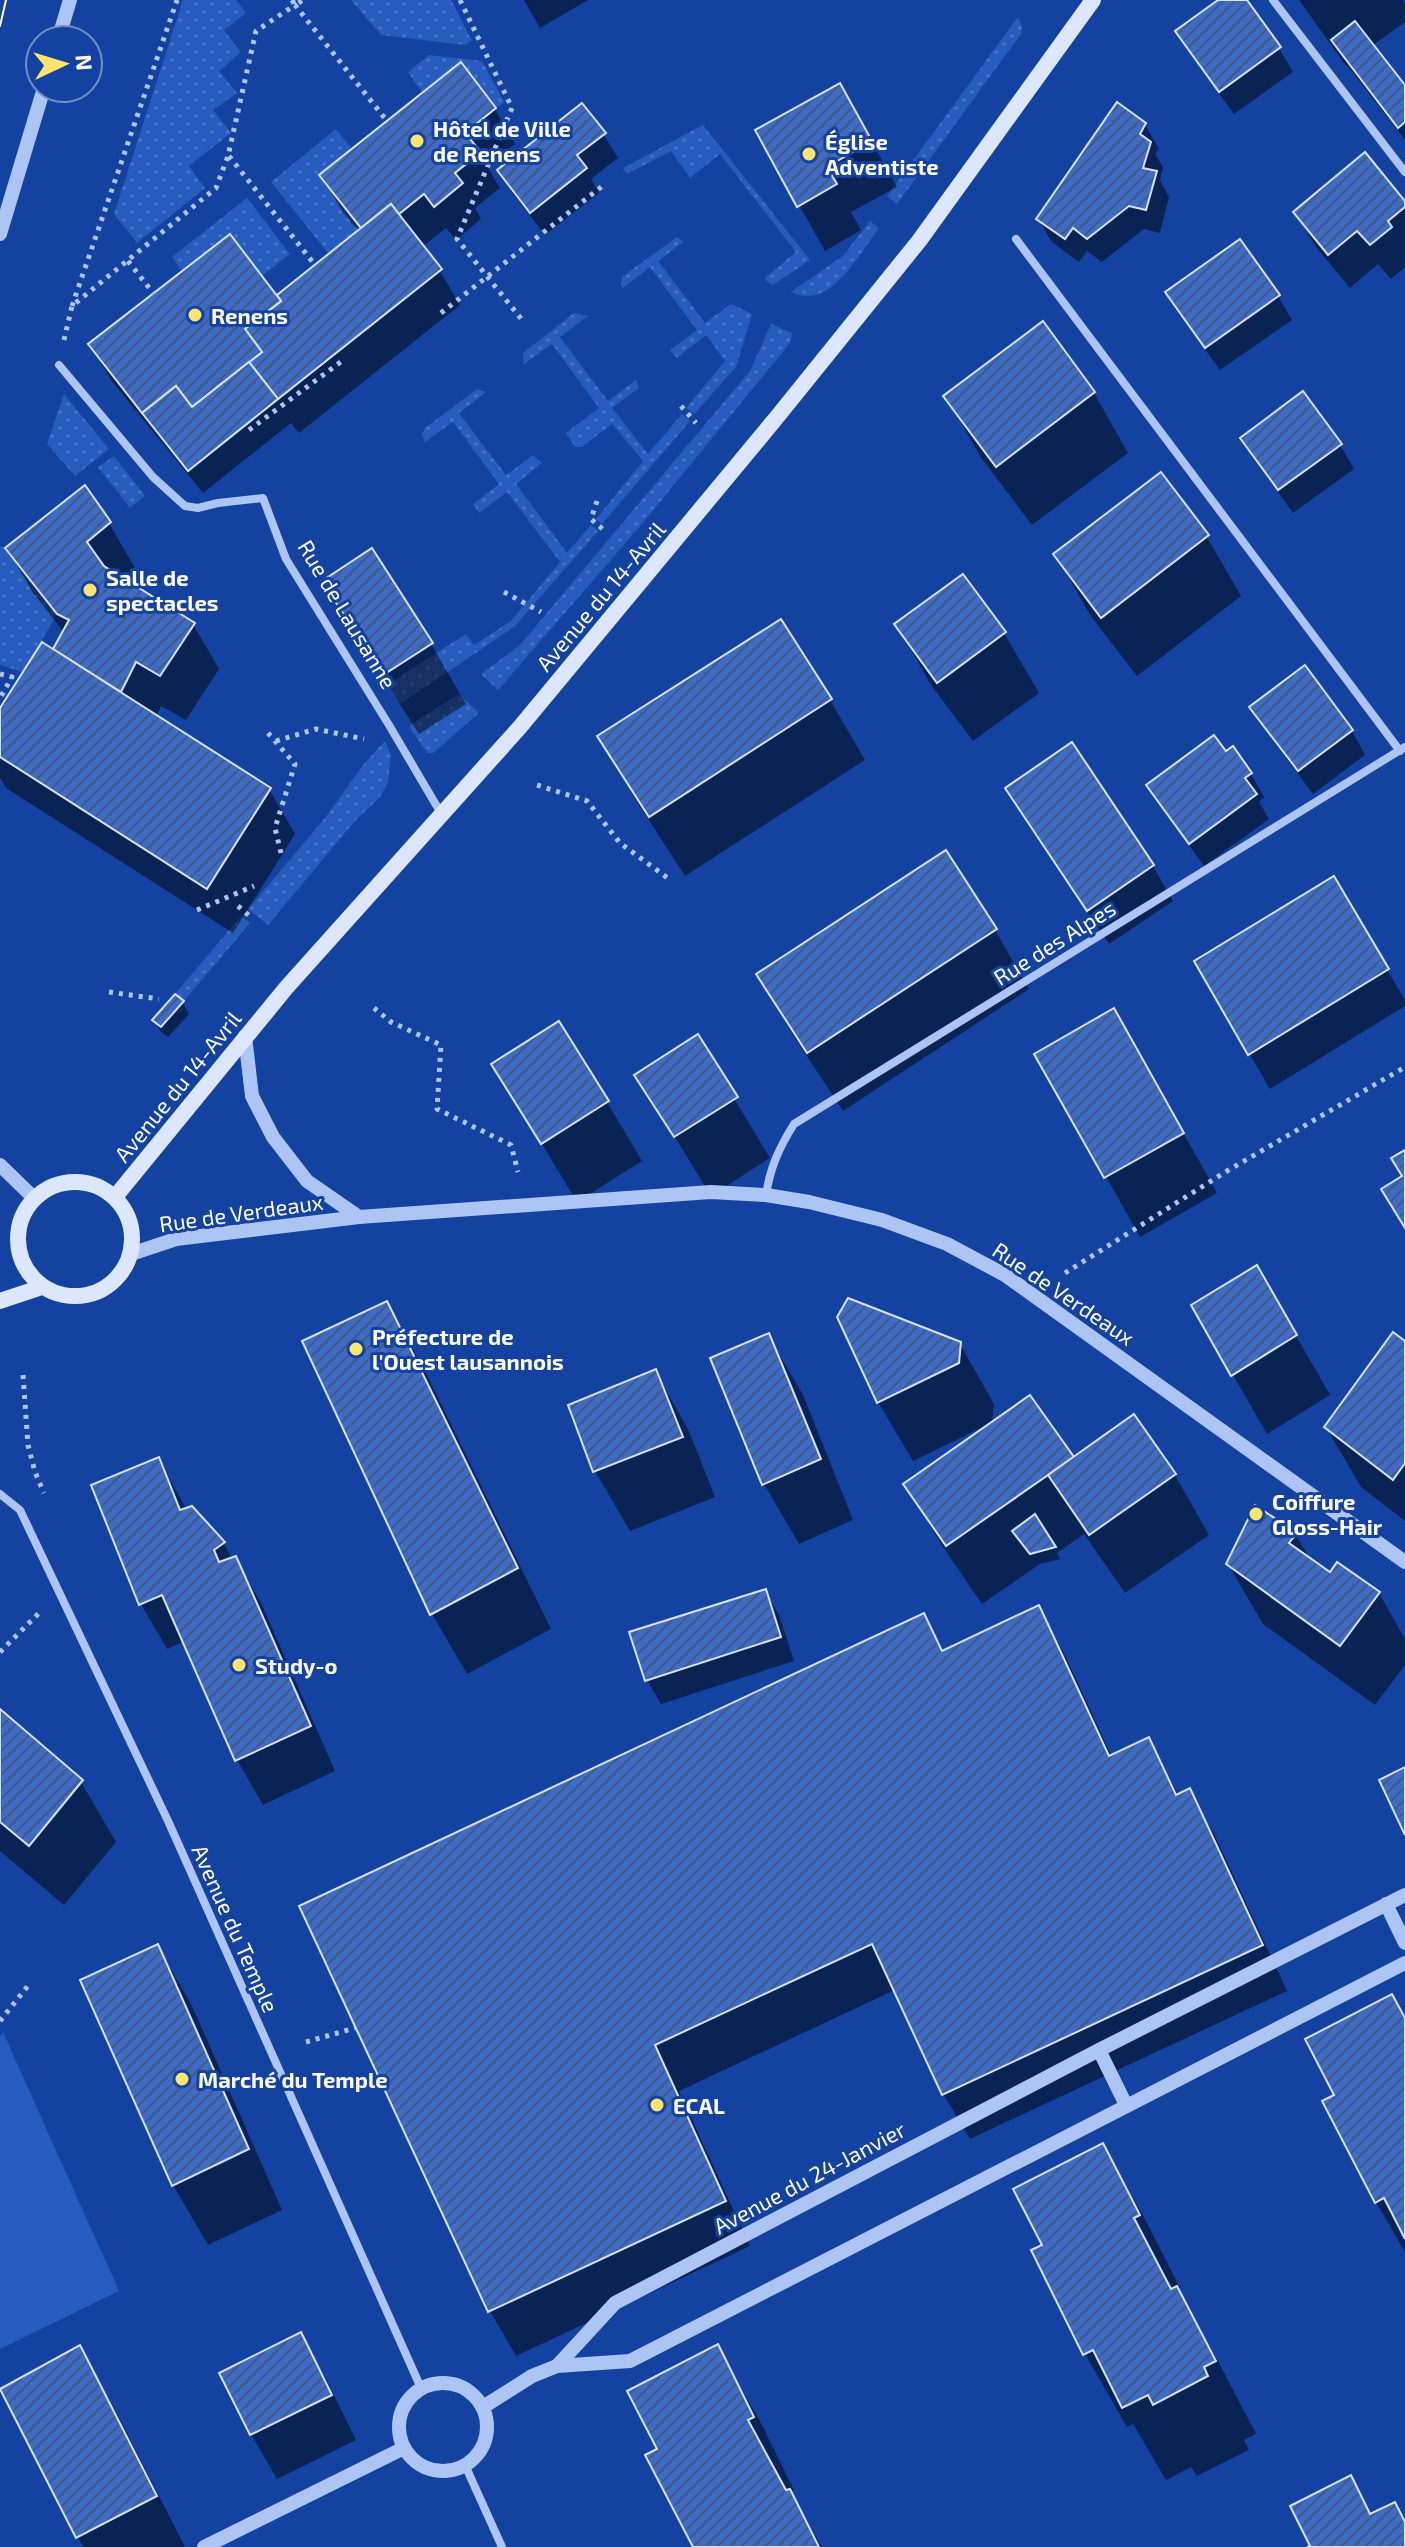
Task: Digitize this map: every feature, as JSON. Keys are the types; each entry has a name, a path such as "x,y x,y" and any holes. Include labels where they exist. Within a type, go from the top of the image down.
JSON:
{"main road":[{"name":"Avenue du 14-Avril","path":"34,1198 48,1187 65,1182 83,1182 100,1187 115,1197 245,1036 540,703 777,417 919,241 1093,0"},
{"path":"34,1198 18,1228 17,1245 21,1260 42,1287 72,1297 87,1296 114,1281 131,1254 133,1239 130,1224 125,1209 115,1197"},
{"path":"0,1301 42,1287"}],"street":[{"path":"63,24 70,0"},
{"path":"1273,0 1405,172"},
{"path":"0,234 39,104"},
{"name":"Rue des Alpes","path":"766,1195 769,1173 778,1149 794,1124 1402,749 1016,239"},
{"name":"Rue de Lausanne","path":"59,365 153,477 185,506 198,508 263,498 286,559 442,816"},
{"name":"Rue de Verdeaux","path":"245,1036 252,1096 273,1137 307,1181 359,1217"},
{"path":"0,1165 34,1198"},
{"name":"Rue de Verdeaux","path":"131,1254 176,1239 359,1217 711,1192 766,1195 809,1202 882,1220 947,1244 1005,1275 1405,1562"},
{"name":"Avenue du Temple","path":"0,1494 20,1510 169,1823 421,2388"},
{"name":"Avenue du 24-Janvier","path":"557,2366 615,2303 1099,2050 1405,1895"},
{"path":"1386,1904 1405,1943"},
{"name":"Avenue du 24-Janvier","path":"483,2407 532,2376 557,2366 630,2361 1405,1963"},
{"path":"1099,2050 1126,2105"},
{"path":"435,2383 463,2387 483,2407 487,2433 483,2446 476,2457 465,2465 438,2471 412,2460 404,2448 399,2435 402,2407 421,2388 435,2383"},
{"path":"204,2547 404,2448"},
{"path":"465,2465 502,2547"}],"path":[{"path":"59,365 72,306 177,0"},
{"path":"72,306 216,188 228,156 256,31 293,2 303,0"},
{"path":"460,0 512,108 457,239 523,321"},
{"path":"293,2 387,121"},
{"path":"228,156 315,265"},
{"path":"441,313 605,184"},
{"path":"128,261 154,294"},
{"path":"249,430 342,361"},
{"path":"681,406 696,423"},
{"path":"597,501 591,519 606,532"},
{"path":"504,592 541,612"},
{"path":"0,674 12,677 0,698"},
{"path":"276,741 316,729 372,741"},
{"path":"268,733 295,764 275,828 281,853"},
{"path":"537,785 587,801 620,843 669,879"},
{"path":"197,910 254,886"},
{"path":"238,906 253,919"},
{"path":"109,992 159,999"},
{"path":"374,1008 391,1022 441,1045 437,1109 511,1145 518,1172"},
{"name":"Rue de Verdeaux","path":"1065,1273 1227,1171 1405,1067"},
{"path":"23,1375 28,1445 47,1499"},
{"path":"0,1652 60,1593"},
{"path":"0,2021 31,1982"},
{"path":"306,2042 355,2028"}],"shaded area":[{"path":"183,0 236,0 246,13 224,30 241,52 219,71 237,93 213,110 231,133 189,166 205,188 137,243 114,214"},
{"path":"351,0 451,0 472,41 465,45 381,35"},
{"path":"1018,17 1021,34 897,204 887,196"},
{"path":"429,55 482,61 504,102 496,108 461,62 422,92 408,72"},
{"path":"703,125 810,260 773,285 765,280 767,276 796,252 720,154 690,178 671,151 627,174 623,168"},
{"path":"336,129 352,149 319,176 361,228 329,254 271,182"},
{"path":"247,198 290,254 262,276 230,234 182,271 172,257"},
{"path":"870,221 879,228 853,265 831,287 805,296 791,292 843,256"},
{"path":"677,237 683,242 658,261 705,323 731,304 752,314 736,367 694,414 686,408 725,361 706,335 677,358 670,350 697,330 650,267 623,288 621,285 622,277"},
{"path":"574,313 588,316 560,337 608,401 636,380 639,388 612,408 648,454 682,414 690,421 602,524 596,519 643,461 612,424 582,447 575,447 566,433 599,408 552,344 524,364 523,353"},
{"path":"771,324 792,333 790,343 641,525 498,690 481,674 520,645 750,371"},
{"path":"477,389 486,392 459,413 506,475 533,455 542,463 516,484 567,553 591,525 598,531 514,627 400,704 387,685 466,634 474,645 511,621 560,562 507,492 479,513 473,504 499,484 453,422 425,442 422,434 425,428"},
{"path":"64,394 109,449 75,476 47,444"},
{"path":"114,456 145,496 130,508 98,467"},
{"path":"0,546 5,548 57,614 23,672 0,665"},
{"path":"459,694 479,713 433,753 427,753 409,726"},
{"path":"385,741 391,755 388,782 380,797 354,822 268,925 248,909"},
{"path":"241,916 250,923 184,1001 175,994"},
{"path":"3,2032 119,2291 0,2349 0,2036"}],"building":[{"path":"1218,0 1247,0 1281,47 1219,92 1175,31"},
{"path":"1355,21 1405,85 1405,122 1398,128 1331,40"},
{"name":"Hôtel de Ville de Renens","path":"461,62 496,108 465,133 481,152 455,173 463,183 434,207 424,194 399,214 391,204 361,228 319,175"},
{"name":"Église Adventiste","path":"840,83 872,141 827,167 837,184 797,207 755,130"},
{"path":"1117,102 1146,123 1140,134 1151,142 1143,168 1157,171 1146,210 1129,206 1087,239 1073,228 1065,239 1036,219"},
{"path":"582,103 606,133 577,155 587,168 530,213 497,170"},
{"path":"1365,152 1405,201 1405,207 1388,221 1392,227 1370,245 1357,231 1328,255 1293,212"},
{"path":"391,204 442,269 278,399 249,362 262,352 245,329 281,301 277,295"},
{"name":"Renens","path":"230,234 281,301 245,329 262,352 192,407 176,386 142,413 88,344"},
{"path":"1240,239 1280,295 1205,348 1165,292"},
{"path":"1043,321 1095,392 996,467 943,396"},
{"path":"249,362 278,399 188,471 142,413 176,386 192,407"},
{"path":"1303,391 1342,444 1278,490 1240,438"},
{"path":"1161,472 1209,535 1101,618 1053,554"},
{"name":"Salle de spectacles","path":"85,485 111,522 87,542 104,566 195,623 160,676 136,662 121,692 53,649 69,620 57,614 5,548"},
{"path":"372,548 433,643 383,675 322,581"},
{"path":"963,574 1006,632 937,683 894,624"},
{"path":"781,619 832,699 649,817 597,736"},
{"path":"42,642 271,788 207,889 0,757 0,708"},
{"path":"1305,665 1353,730 1298,771 1249,707"},
{"path":"1214,735 1226,751 1233,746 1252,773 1245,778 1257,794 1189,844 1146,785"},
{"path":"1072,742 1154,865 1087,911 1005,788"},
{"path":"946,850 997,929 807,1053 756,974"},
{"path":"1334,876 1389,969 1248,1055 1194,961"},
{"path":"175,994 184,1001 161,1027 152,1020"},
{"path":"1114,1008 1184,1133 1104,1178 1034,1054"},
{"path":"559,1021 609,1101 541,1144 491,1064"},
{"path":"698,1034 738,1097 674,1137 634,1075"},
{"path":"1405,1150 1405,1228 1381,1189 1402,1176 1391,1158"},
{"path":"1257,1265 1297,1335 1231,1376 1191,1305"},
{"path":"848,1298 961,1342 959,1363 877,1403 837,1317"},
{"path":"387,1301 518,1568 430,1615 302,1341"},
{"path":"1393,1332 1405,1341 1405,1463 1393,1480 1324,1427"},
{"path":"769,1333 821,1459 762,1485 710,1358"},
{"path":"656,1369 683,1437 593,1472 568,1405"},
{"path":"1030,1395 1074,1457 946,1546 903,1484"},
{"path":"1134,1414 1176,1474 1089,1535 1048,1475"},
{"name":"Study-o","path":"159,1457 180,1510 192,1506 225,1542 214,1550 219,1562 236,1556 311,1726 235,1761 162,1595 139,1605 91,1485"},
{"path":"1255,1505 1297,1533 1289,1543 1330,1572 1337,1562 1380,1592 1340,1646 1226,1564"},
{"path":"1035,1514 1056,1547 1030,1554 1012,1531"},
{"path":"766,1589 781,1637 645,1681 629,1632"},
{"name":"ECAL","path":"1039,1605 1109,1756 1149,1737 1176,1795 1190,1788 1263,1945 942,2095 872,1944 655,2045 726,2201 488,2312 299,1906 924,1613 942,1651"},
{"path":"0,1709 83,1780 29,1846 0,1822"},
{"path":"1405,1767 1405,1835 1379,1780"},
{"path":"158,1944 249,2149 172,2186 80,1980"},
{"path":"1392,1994 1405,2018 1405,2239 1384,2198 1375,2203 1322,2101 1334,2095 1305,2039"},
{"path":"1103,2143 1140,2215 1134,2218 1171,2289 1177,2286 1216,2361 1204,2367 1208,2376 1153,2405 1148,2395 1122,2408 1093,2350 1083,2355 1031,2250 1042,2245 1013,2189"},
{"path":"301,2332 332,2395 250,2435 219,2373"},
{"path":"718,2344 754,2417 748,2420 786,2490 790,2489 819,2547 693,2547 645,2455 657,2449 627,2391"},
{"path":"80,2345 157,2496 76,2538 0,2389"},
{"path":"1351,2475 1370,2514 1395,2502 1405,2522 1405,2547 1307,2547 1310,2546 1290,2506"}],"tram line":[{"path":"0,26 6,0"}],"place":[{"name":"Hôtel de Ville de Renens","path":"417,141"},
{"name":"Église Adventiste","path":"809,154"},
{"name":"Renens","path":"195,315"},
{"name":"Salle de spectacles","path":"90,590"},
{"name":"Préfecture de l'Ouest lausannois","path":"356,1349"},
{"name":"Coiffure Gloss-Hair","path":"1256,1514"},
{"name":"Study-o","path":"239,1665"},
{"name":"Marché du Temple","path":"182,2079"},
{"name":"ECAL","path":"657,2105"}]}
